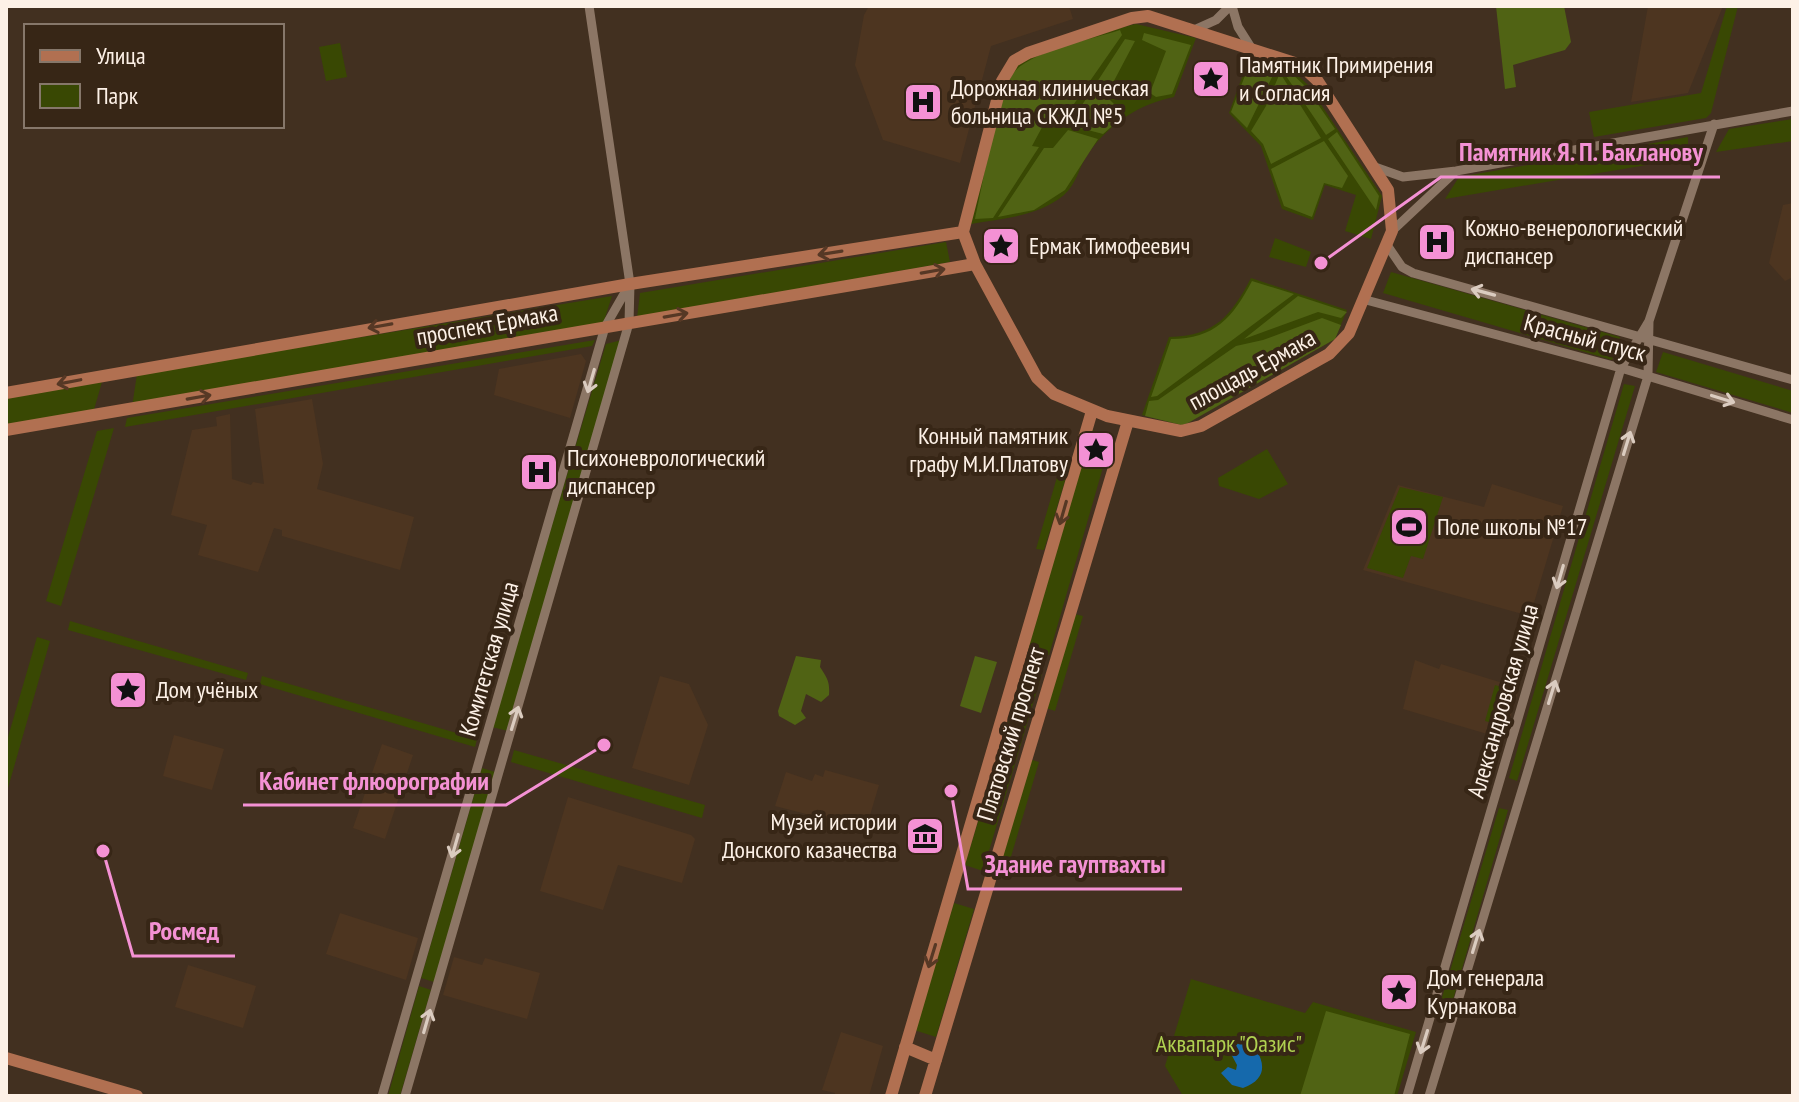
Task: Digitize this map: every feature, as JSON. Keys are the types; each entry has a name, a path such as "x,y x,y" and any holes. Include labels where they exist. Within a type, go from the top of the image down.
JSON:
{"main road":[{"name":"площадь Ермака","path":"1148,16 1250,46 1309,71 1388,190 1392,231 1366,300 1349,333 1329,354 1201,426 1181,431 1092,411 1054,394 1037,378 975,264 963,232 1002,81 1014,61 1132,18 1148,16"},
{"name":"проспект Ермака","path":"6,393 630,284 963,232"},
{"name":"проспект Ермака","path":"6,430 975,264"},
{"name":"Платовский проспект","path":"891,1096 1092,411"},
{"name":"Платовский проспект","path":"925,1096 1128,421"},
{"path":"905,1047 936,1060"},
{"path":"6,1061 118,1096"},
{"path":"6,1061 137,1096"}],"street":[{"name":"Комитетская улица","path":"405,1096 629,323 630,284 589,6"},
{"path":"1196,29 1216,20 1231,6 1238,27 1250,46"},
{"path":"1372,165 1403,177 1456,171 1793,111"},
{"name":"Александровская улица","path":"1407,1096 1621,368 1649,321 1714,124"},
{"path":"1392,231 1456,171"},
{"name":"Красный спуск","path":"1387,245 1396,261 1413,273 1793,380"},
{"name":"Комитетская улица","path":"382,1096 605,327 630,284"},
{"name":"Красный спуск","path":"1366,300 1621,368 1793,420"},
{"name":"Александровская улица","path":"1429,1096 1648,376 1649,321"}],"shaded area":[{"name":"Дорожная клиническая больница СКЖД №5","path":"869,6 1069,6 1073,19 991,46 960,163 883,140 855,65 864,15"},
{"path":"1648,6 1723,6 1688,93 1631,102"},
{"path":"1793,203 1793,277 1785,281 1769,263 1783,205"},
{"path":"581,354 586,361 570,418 494,395 499,369"},
{"path":"312,399 323,464 317,489 414,517 400,570 282,536 282,530 274,528 258,572 198,555 207,525 171,515 192,430 217,426 216,417 230,414 232,479 251,485 253,482 264,484 255,409"},
{"path":"1492,484 1563,506 1530,616 1363,570 1398,485 1484,507"},
{"path":"1415,660 1439,669 1441,664 1519,688 1504,739 1403,709"},
{"path":"660,676 689,684 708,725 689,785 632,768"},
{"path":"174,735 224,749 212,790 163,776"},
{"path":"382,744 413,755 385,839 353,828"},
{"path":"825,770 879,785 865,832 839,824 837,828 821,826 805,819 806,814 775,806 786,772 812,781 815,774 823,777"},
{"path":"568,797 691,835 695,839 682,883 618,865 603,910 540,891"},
{"path":"340,913 418,938 406,980 326,954"},
{"path":"454,957 482,965 485,958 540,973 527,1019 443,995"},
{"path":"188,965 256,986 243,1028 175,1007"},
{"path":"841,1032 883,1046 869,1096 834,1096 835,1093 822,1090"}],"green space":[{"path":"1496,6 1564,6 1571,42 1565,50 1513,65 1516,87 1505,89"},
{"path":"1727,6 1738,6 1711,113 1706,118 1594,137 1589,112 1701,93"},
{"path":"1136,24 1196,38 1174,97 1149,104 1107,132 1089,152 1068,191 1054,202 1020,216 971,224 994,119 1014,69 1023,61 1053,47"},
{"path":"1120,30 1122,35 1067,114 1058,109 1047,118 1032,146 1039,147 993,218 975,219 997,117 1009,80 1016,70 1051,51"},
{"path":"1144,33 1191,45 1172,94 1156,97 1150,93 1166,51 1142,40"},
{"path":"1125,39 1135,41 1106,96 1125,115 1103,134 1069,125"},
{"path":"340,43 347,77 326,81 319,47"},
{"path":"1249,58 1290,68 1308,85 1382,196 1371,239 1345,231 1356,195 1325,185 1313,220 1282,209 1261,146 1229,113"},
{"path":"1251,60 1276,69 1247,128 1231,112"},
{"path":"1282,70 1288,70 1306,87 1335,129 1326,135"},
{"path":"1280,73 1321,138 1271,164 1263,144 1251,131"},
{"path":"1793,119 1793,141 1716,152 1729,129"},
{"path":"1068,130 1098,139 1065,190 1034,210 998,217 1044,148 1053,148"},
{"path":"1337,132 1379,196 1376,210 1328,139"},
{"path":"1688,137 1688,158 1445,199 1459,177"},
{"path":"1324,141 1348,176 1342,188 1324,183 1312,217 1284,206 1271,169"},
{"path":"1275,238 1311,252 1306,267 1269,257"},
{"path":"946,242 950,262 637,318 640,293"},
{"path":"1391,272 1620,337 1612,360 1383,293"},
{"path":"1251,278 1347,310 1335,339 1182,425 1142,415 1169,337 1198,333 1220,321 1236,303"},
{"path":"1252,281 1294,294 1157,396 1151,397 1171,339 1200,335 1221,324 1238,305"},
{"path":"612,296 602,327 132,407 137,374"},
{"path":"1298,296 1347,312 1341,318 1318,312 1244,339"},
{"path":"1322,318 1341,325 1335,339 1188,423 1182,425 1145,416 1149,401 1158,400 1236,346 1263,340"},
{"path":"595,340 592,346 125,427 127,418"},
{"path":"622,340 508,731 492,727 606,344"},
{"path":"1663,352 1793,391 1793,413 1656,372"},
{"path":"102,382 93,413 6,428 6,398"},
{"path":"1624,384 1635,386 1517,781 1509,778"},
{"path":"114,428 61,606 46,601 97,431"},
{"path":"1092,430 1112,436 1049,655 1028,649"},
{"path":"1267,449 1288,484 1259,499 1219,486 1218,478"},
{"path":"1062,460 1068,471 1044,550 1036,549"},
{"name":"Поле школы №17","path":"1400,487 1443,497 1423,559 1411,556 1403,578 1367,568"},
{"path":"1070,613 1083,616 1055,711 1043,707"},
{"path":"70,621 248,673 246,680 68,630"},
{"path":"37,637 50,641 6,795 6,744"},
{"path":"796,656 821,660 820,667 828,680 829,695 821,702 806,694 801,711 806,718 795,725 779,716 778,711"},
{"path":"975,656 997,662 981,713 960,706"},
{"path":"1025,665 1043,670 983,871 965,865"},
{"path":"262,676 477,739 475,747 260,684"},
{"path":"1495,685 1514,691 1504,726 1485,721"},
{"path":"514,750 705,805 702,818 511,762"},
{"path":"1029,759 1039,762 1005,877 995,874"},
{"path":"482,768 495,772 434,982 421,978"},
{"path":"1499,808 1508,810 1448,1017 1437,1014"},
{"path":"954,903 974,909 936,1037 914,1030"},
{"name":"Аквапарк \"Оазис\"","path":"1191,979 1305,1013 1313,1002 1416,1032 1397,1096 1183,1096 1165,1066"},
{"path":"419,986 431,990 400,1096 388,1096"},
{"path":"1326,1011 1410,1034 1394,1096 1300,1096"}],"water":[{"path":"1245,1036 1260,1057 1262,1071 1258,1078 1243,1088 1232,1085 1221,1073 1228,1067 1236,1070 1237,1065 1230,1052"}],"place":[{"name":"Памятник Примирения и Cогласия","path":"1211,79"},
{"name":"Дорожная клиническая больница СКЖД №5","path":"923,102"},
{"name":"Кожно-венерологический диспансер","path":"1437,242"},
{"name":"Ермак Тимофеевич","path":"1001,246"},
{"name":"Памятник Я. П. Бакланову","path":"1321,263"},
{"name":"Конный памятник графу М.И.Платову","path":"1096,450"},
{"name":"Психоневрологический диспансер","path":"539,472"},
{"name":"Поле школы №17","path":"1409,527"},
{"name":"Дом учёных","path":"128,690"},
{"name":"Кабинет флюорографии","path":"604,745"},
{"name":"Здание гауптвахты","path":"951,791"},
{"name":"Музей истории Донского казачества","path":"925,836"},
{"name":"Росмед","path":"103,851"},
{"name":"Дом генерала Курнакова","path":"1399,992"}]}
